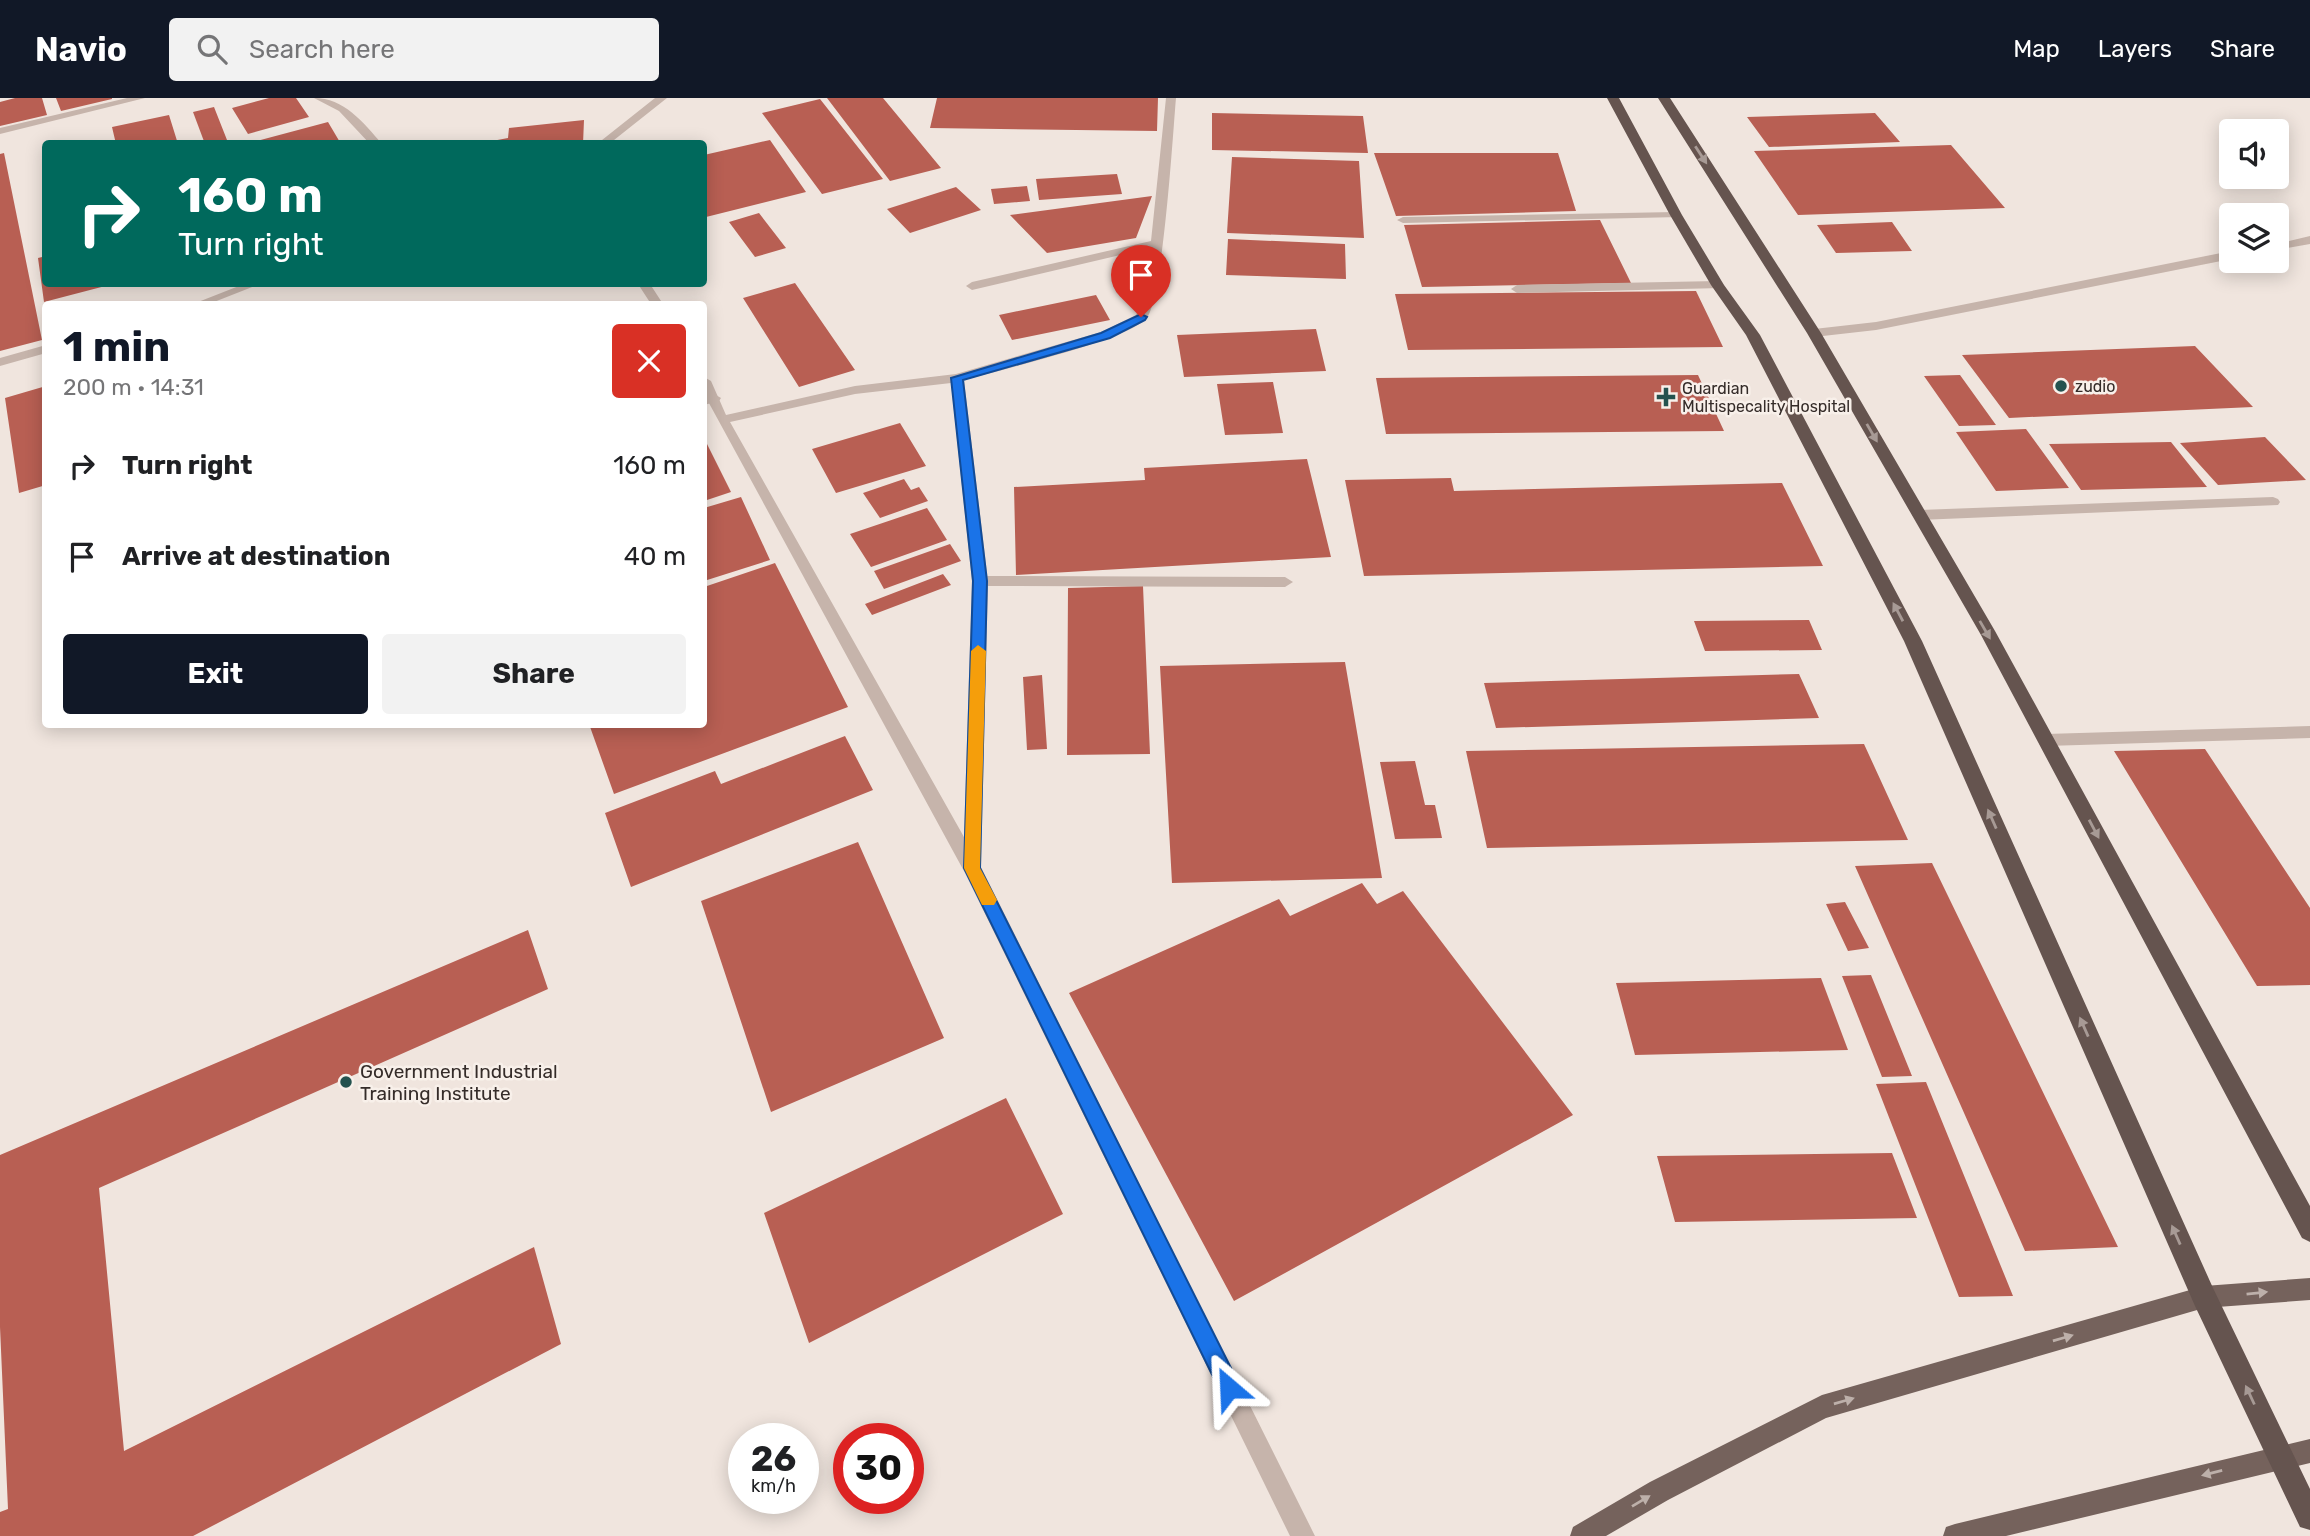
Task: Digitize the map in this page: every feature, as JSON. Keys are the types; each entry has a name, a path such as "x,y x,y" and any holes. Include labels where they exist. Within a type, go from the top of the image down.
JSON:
{"highway":[{"path":"1613,98 1676,215 1718,285 1753,335 1913,641 2204,1297 2310,1517"},
{"path":"1664,98 1814,333 1919,515 2046,740 2310,1230"}],"main road":[{"path":"1582,1536 1659,1491 1822,1407 2204,1297 2310,1289"},
{"path":"1955,1536 2310,1451"}],"street":[{"path":"0,131 141,98"},
{"path":"319,98 344,109 373,140"},
{"path":"607,140 663,98"},
{"path":"722,420 855,390 957,378 1105,335 1141,317 1149,299 1157,243 1171,98"},
{"path":"1403,220 1676,215"},
{"path":"2289,244 2310,240"},
{"path":"972,286 1157,243"},
{"path":"1814,333 1876,326 2219,257"},
{"path":"1517,289 1718,285"},
{"path":"207,301 246,287"},
{"path":"0,362 42,350"},
{"path":"957,378 980,581 972,868"},
{"path":"709,400 972,868 1303,1536"},
{"path":"1919,515 2273,502"},
{"path":"980,581 1285,582"},
{"path":"2046,740 2310,732"}],"building":[{"path":"15,98 42,98 47,115 0,126 0,102"},
{"path":"56,98 112,98 112,99 61,111"},
{"path":"269,98 296,98 309,117 248,134 232,108"},
{"path":"827,98 883,98 941,168 890,181"},
{"path":"937,98 1158,98 1157,131 930,128"},
{"path":"820,99 883,179 822,194 762,113"},
{"path":"214,107 227,140 204,140 193,112"},
{"path":"1212,113 1363,116 1368,153 1212,150"},
{"path":"1875,113 1900,142 1769,147 1747,117"},
{"path":"169,115 177,140 115,140 112,127"},
{"path":"584,120 583,140 497,140 508,138 509,128"},
{"path":"328,122 339,140 260,140"},
{"path":"770,140 806,192 707,217 707,154"},
{"path":"1951,145 2005,208 1798,215 1754,151"},
{"path":"4,153 42,340 0,351 0,154"},
{"path":"1374,153 1558,153 1576,211 1396,216"},
{"path":"1232,157 1359,161 1364,238 1227,233"},
{"path":"1117,174 1122,194 1039,200 1036,179"},
{"path":"1027,186 1030,201 994,204 991,189"},
{"path":"956,187 981,210 910,233 887,209"},
{"path":"1152,196 1136,238 1047,253 1010,215"},
{"path":"759,213 786,248 755,257 729,222"},
{"path":"1600,220 1631,283 1422,287 1404,225"},
{"path":"1892,222 1912,251 1836,253 1817,225"},
{"path":"1228,239 1345,244 1346,279 1226,275"},
{"path":"42,257 42,287 102,287 44,301 38,258"},
{"path":"795,283 855,370 799,387 743,298"},
{"path":"1696,291 1723,347 1408,350 1395,294"},
{"path":"1096,295 1110,320 1012,340 999,315"},
{"path":"1316,329 1326,371 1184,377 1177,335"},
{"path":"2195,346 2253,407 2009,418 1962,355"},
{"path":"1698,375 1724,431 1386,434 1376,378"},
{"path":"1960,375 1996,425 1959,426 1924,376"},
{"path":"1273,382 1283,433 1225,435 1217,384"},
{"path":"42,387 42,486 19,493 5,398"},
{"path":"900,423 926,466 836,493 812,449"},
{"path":"2026,429 2069,488 1996,491 1956,432"},
{"path":"2265,437 2306,480 2218,485 2180,443"},
{"path":"2171,442 2207,487 2081,490 2049,444"},
{"path":"707,444 731,492 707,500"},
{"path":"1307,459 1331,557 1016,575 1014,487 1145,480 1144,468"},
{"path":"1451,478 1454,491 1782,483 1823,566 1364,576 1345,480"},
{"path":"904,479 911,490 919,487 928,501 880,518 863,493"},
{"path":"741,497 770,560 707,580 707,507"},
{"path":"927,508 947,540 871,567 850,534"},
{"path":"950,544 961,561 884,589 874,571"},
{"path":"775,563 848,707 614,794 590,728 707,728 707,586"},
{"path":"943,574 951,585 872,615 865,604"},
{"path":"1143,586 1150,754 1067,755 1068,588"},
{"path":"1809,620 1822,650 1705,651 1694,621"},
{"path":"1345,662 1382,878 1172,883 1160,666"},
{"path":"1799,674 1819,718 1496,728 1484,683"},
{"path":"1042,675 1047,749 1027,750 1023,677"},
{"path":"845,736 873,790 631,887 605,813 715,771 721,784"},
{"path":"1864,744 1908,840 1487,848 1466,751"},
{"path":"2205,749 2310,908 2310,985 2257,986 2114,751"},
{"path":"1415,761 1425,805 1435,805 1442,838 1395,839 1380,762"},
{"path":"858,842 944,1038 771,1112 701,901"},
{"path":"1932,863 2118,1247 2025,1251 1855,866"},
{"path":"1362,883 1377,904 1403,891 1573,1115 1234,1301 1069,993 1279,899 1290,916"},
{"path":"1845,902 1869,948 1848,951 1826,904"},
{"path":"528,930 548,989 99,1188 124,1451 534,1247 561,1344 193,1536 0,1536 0,1512 8,1509 0,1327 0,1155"},
{"path":"1871,975 1912,1076 1882,1077 1842,976"},
{"path":"1821,978 1848,1050 1635,1055 1616,983"},
{"path":"1926,1082 2013,1296 1959,1297 1876,1084"},
{"path":"1006,1098 1063,1214 809,1343 764,1213"},
{"path":"1892,1153 1917,1218 1675,1222 1657,1156"}],"slow traffic":[{"path":"978,651 972,868 988,900"}],"place":[{"name":"zudio","path":"2061,386"},
{"name":"Guardian Multispecality Hospital","path":"1666,397"},
{"name":"Government Industrial Training Institute","path":"346,1082"}],"route":[{"path":"1141,317 1105,335 957,378 980,581 972,868 1229,1388"}]}
